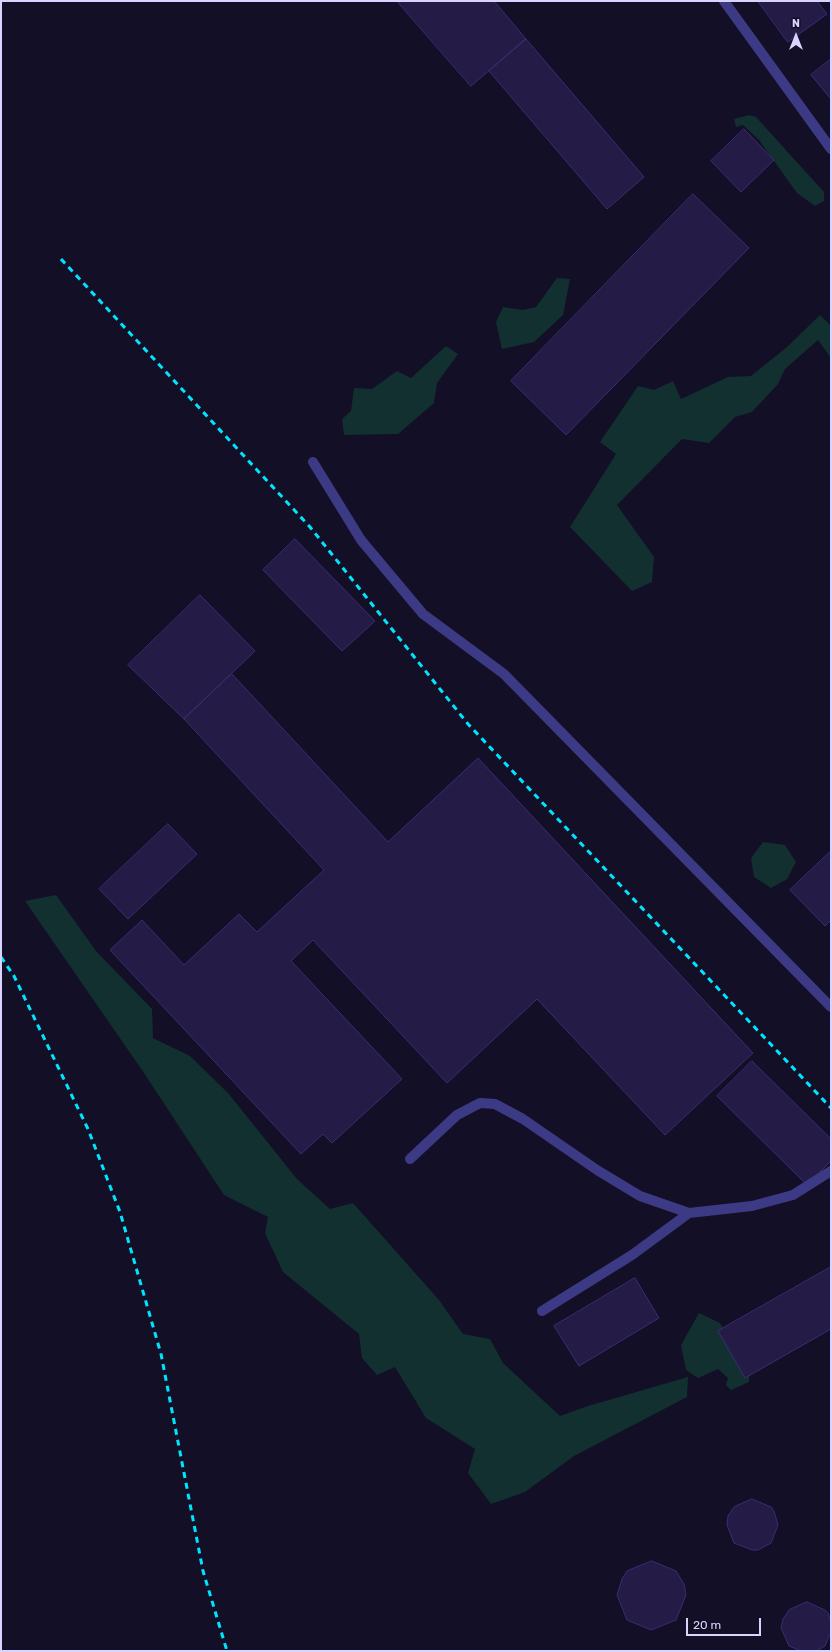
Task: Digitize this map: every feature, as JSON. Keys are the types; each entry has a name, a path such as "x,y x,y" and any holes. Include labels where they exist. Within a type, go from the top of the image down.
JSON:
{"street":[{"path":"724,1 831,149"},
{"path":"313,462 361,540 423,614 504,674 831,1007"},
{"path":"410,1159 457,1115 480,1103 495,1104 523,1119 597,1170 640,1196 689,1213 752,1206 792,1196 831,1171"},
{"path":"542,1311 632,1255 689,1213"}],"green space":[{"path":"749,115 756,117 824,192 824,201 815,206 797,193 759,140 743,125 736,127 734,119"},
{"path":"557,278 570,279 563,315 534,342 502,349 496,322 503,307 523,310 536,307"},
{"path":"820,315 831,326 831,358 818,340 785,369 778,384 752,412 735,417 709,443 682,439 617,505 654,557 652,582 632,591 570,527 616,454 600,442 638,386 654,390 673,381 681,399 728,377 751,376 787,347"},
{"path":"446,346 458,354 437,383 434,403 398,434 344,435 342,419 351,411 354,388 372,389 397,371 411,378"},
{"path":"763,842 785,845 796,862 787,879 771,888 754,877 751,858"},
{"path":"56,895 96,951 152,1009 153,1038 190,1056 228,1093 297,1179 330,1209 353,1203 439,1300 463,1334 490,1339 503,1363 560,1416 588,1406 688,1377 687,1397 574,1456 525,1492 491,1504 468,1473 475,1449 426,1418 395,1367 377,1375 362,1358 359,1334 283,1272 265,1233 268,1217 224,1195 144,1073 25,901"},
{"path":"699,1313 720,1323 736,1351 749,1364 749,1382 731,1390 726,1385 728,1378 718,1369 698,1378 686,1370 681,1345"}],"building":[{"path":"397,1 494,1 526,39 471,86"},
{"path":"758,1 817,1 827,14 788,42"},
{"path":"526,39 644,177 607,209 489,71"},
{"path":"831,59 831,99 811,75"},
{"path":"744,129 774,160 741,192 711,161"},
{"path":"693,194 749,248 566,435 511,381"},
{"path":"295,539 375,621 342,651 263,570"},
{"path":"200,595 255,651 184,719 128,665"},
{"path":"232,674 388,842 478,758 753,1053 665,1135 537,999 447,1083 313,940 291,961 402,1079 332,1143 323,1134 301,1154 110,950 142,920 184,965 239,914 257,932 324,870 184,719"},
{"path":"168,824 197,854 128,919 99,889"},
{"path":"831,851 831,920 825,926 790,890"},
{"path":"752,1061 831,1139 831,1161 807,1185 717,1096"},
{"path":"831,1267 831,1329 745,1378 718,1331"},
{"path":"635,1278 659,1318 579,1366 554,1326"},
{"path":"752,1499 771,1507 774,1511 778,1525 771,1543 758,1550 752,1550 734,1543 727,1525 728,1516 734,1507"},
{"path":"652,1561 676,1571 684,1584 686,1595 676,1620 651,1630 627,1620 617,1595 622,1579 627,1571"},
{"path":"807,1602 825,1610 828,1613 831,1622 831,1632 825,1646 816,1651 801,1651 789,1646 781,1628 783,1619 789,1610"}],"railway":[{"path":"61,259 310,527 468,724 831,1108"},
{"path":"1,957 14,976 88,1129 120,1212 161,1354 203,1571 227,1651"}]}
